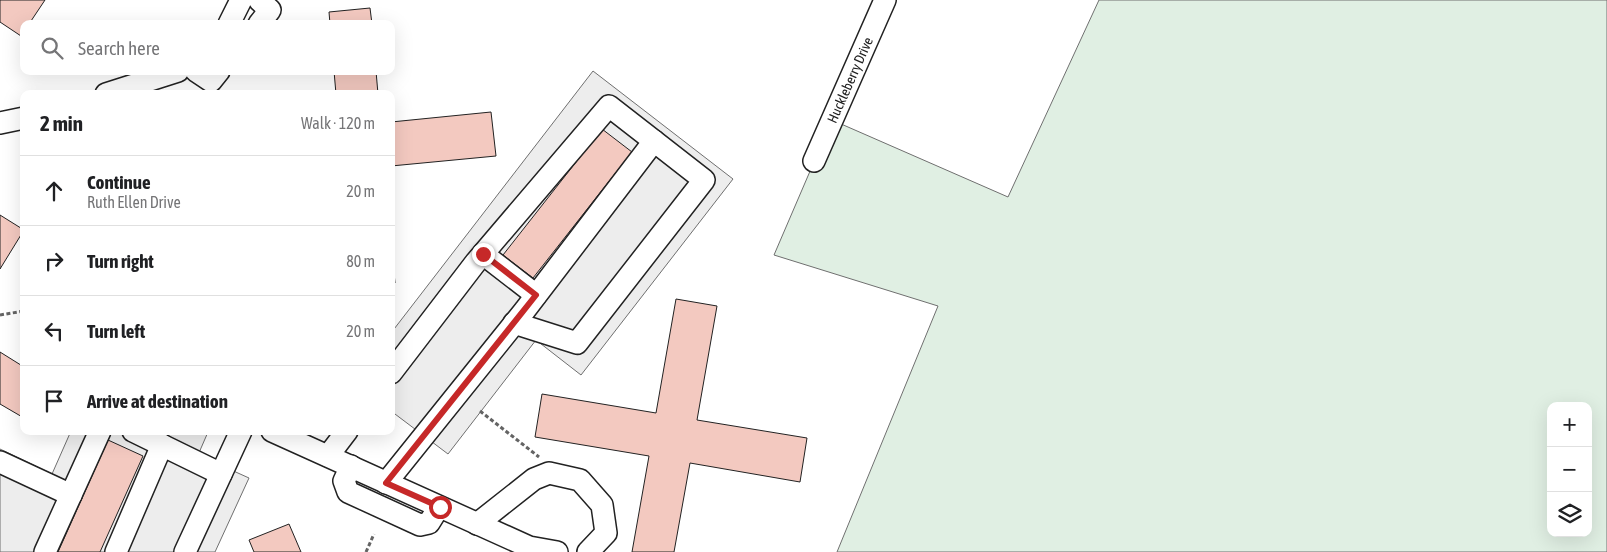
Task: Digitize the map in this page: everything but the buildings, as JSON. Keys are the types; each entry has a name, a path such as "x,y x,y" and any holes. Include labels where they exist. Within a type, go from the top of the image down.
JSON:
{"street":[{"path":"231,20 241,0"},
{"path":"259,0 270,10 262,20"},
{"name":"Huckleberry Drive","path":"814,161 885,0"},
{"path":"131,90 156,86 172,75"},
{"path":"202,75 211,81 216,75"},
{"path":"395,368 483,254 609,106 704,180 577,343 514,323"},
{"path":"0,123 20,119"},
{"path":"386,483 536,295 654,141"},
{"path":"483,254 536,295"},
{"path":"44,552 98,435"},
{"path":"141,435 221,474"},
{"path":"186,552 239,435"},
{"path":"286,435 529,550 557,552"},
{"path":"328,456 344,435"},
{"path":"116,552 162,445"},
{"path":"0,462 71,495"},
{"path":"350,466 344,481 348,492 420,525 429,524 440,507"},
{"path":"477,524 534,479 549,473 580,480 602,505 606,533 588,552"}],"path":[{"path":"0,315 20,311"},
{"path":"480,411 539,457"},
{"path":"366,552 374,534"}],"green space":[{"path":"1099,0 1607,0 1607,552 837,552 938,306 774,255 832,120 1008,197"}],"shaded area":[{"path":"593,71 733,179 581,375 536,340 448,454 395,414 395,328"},
{"path":"69,435 207,435 198,455 249,478 215,552 0,552 0,449 52,474"}],"route":[{"path":"440,507 386,483 536,295 483,254"}]}
